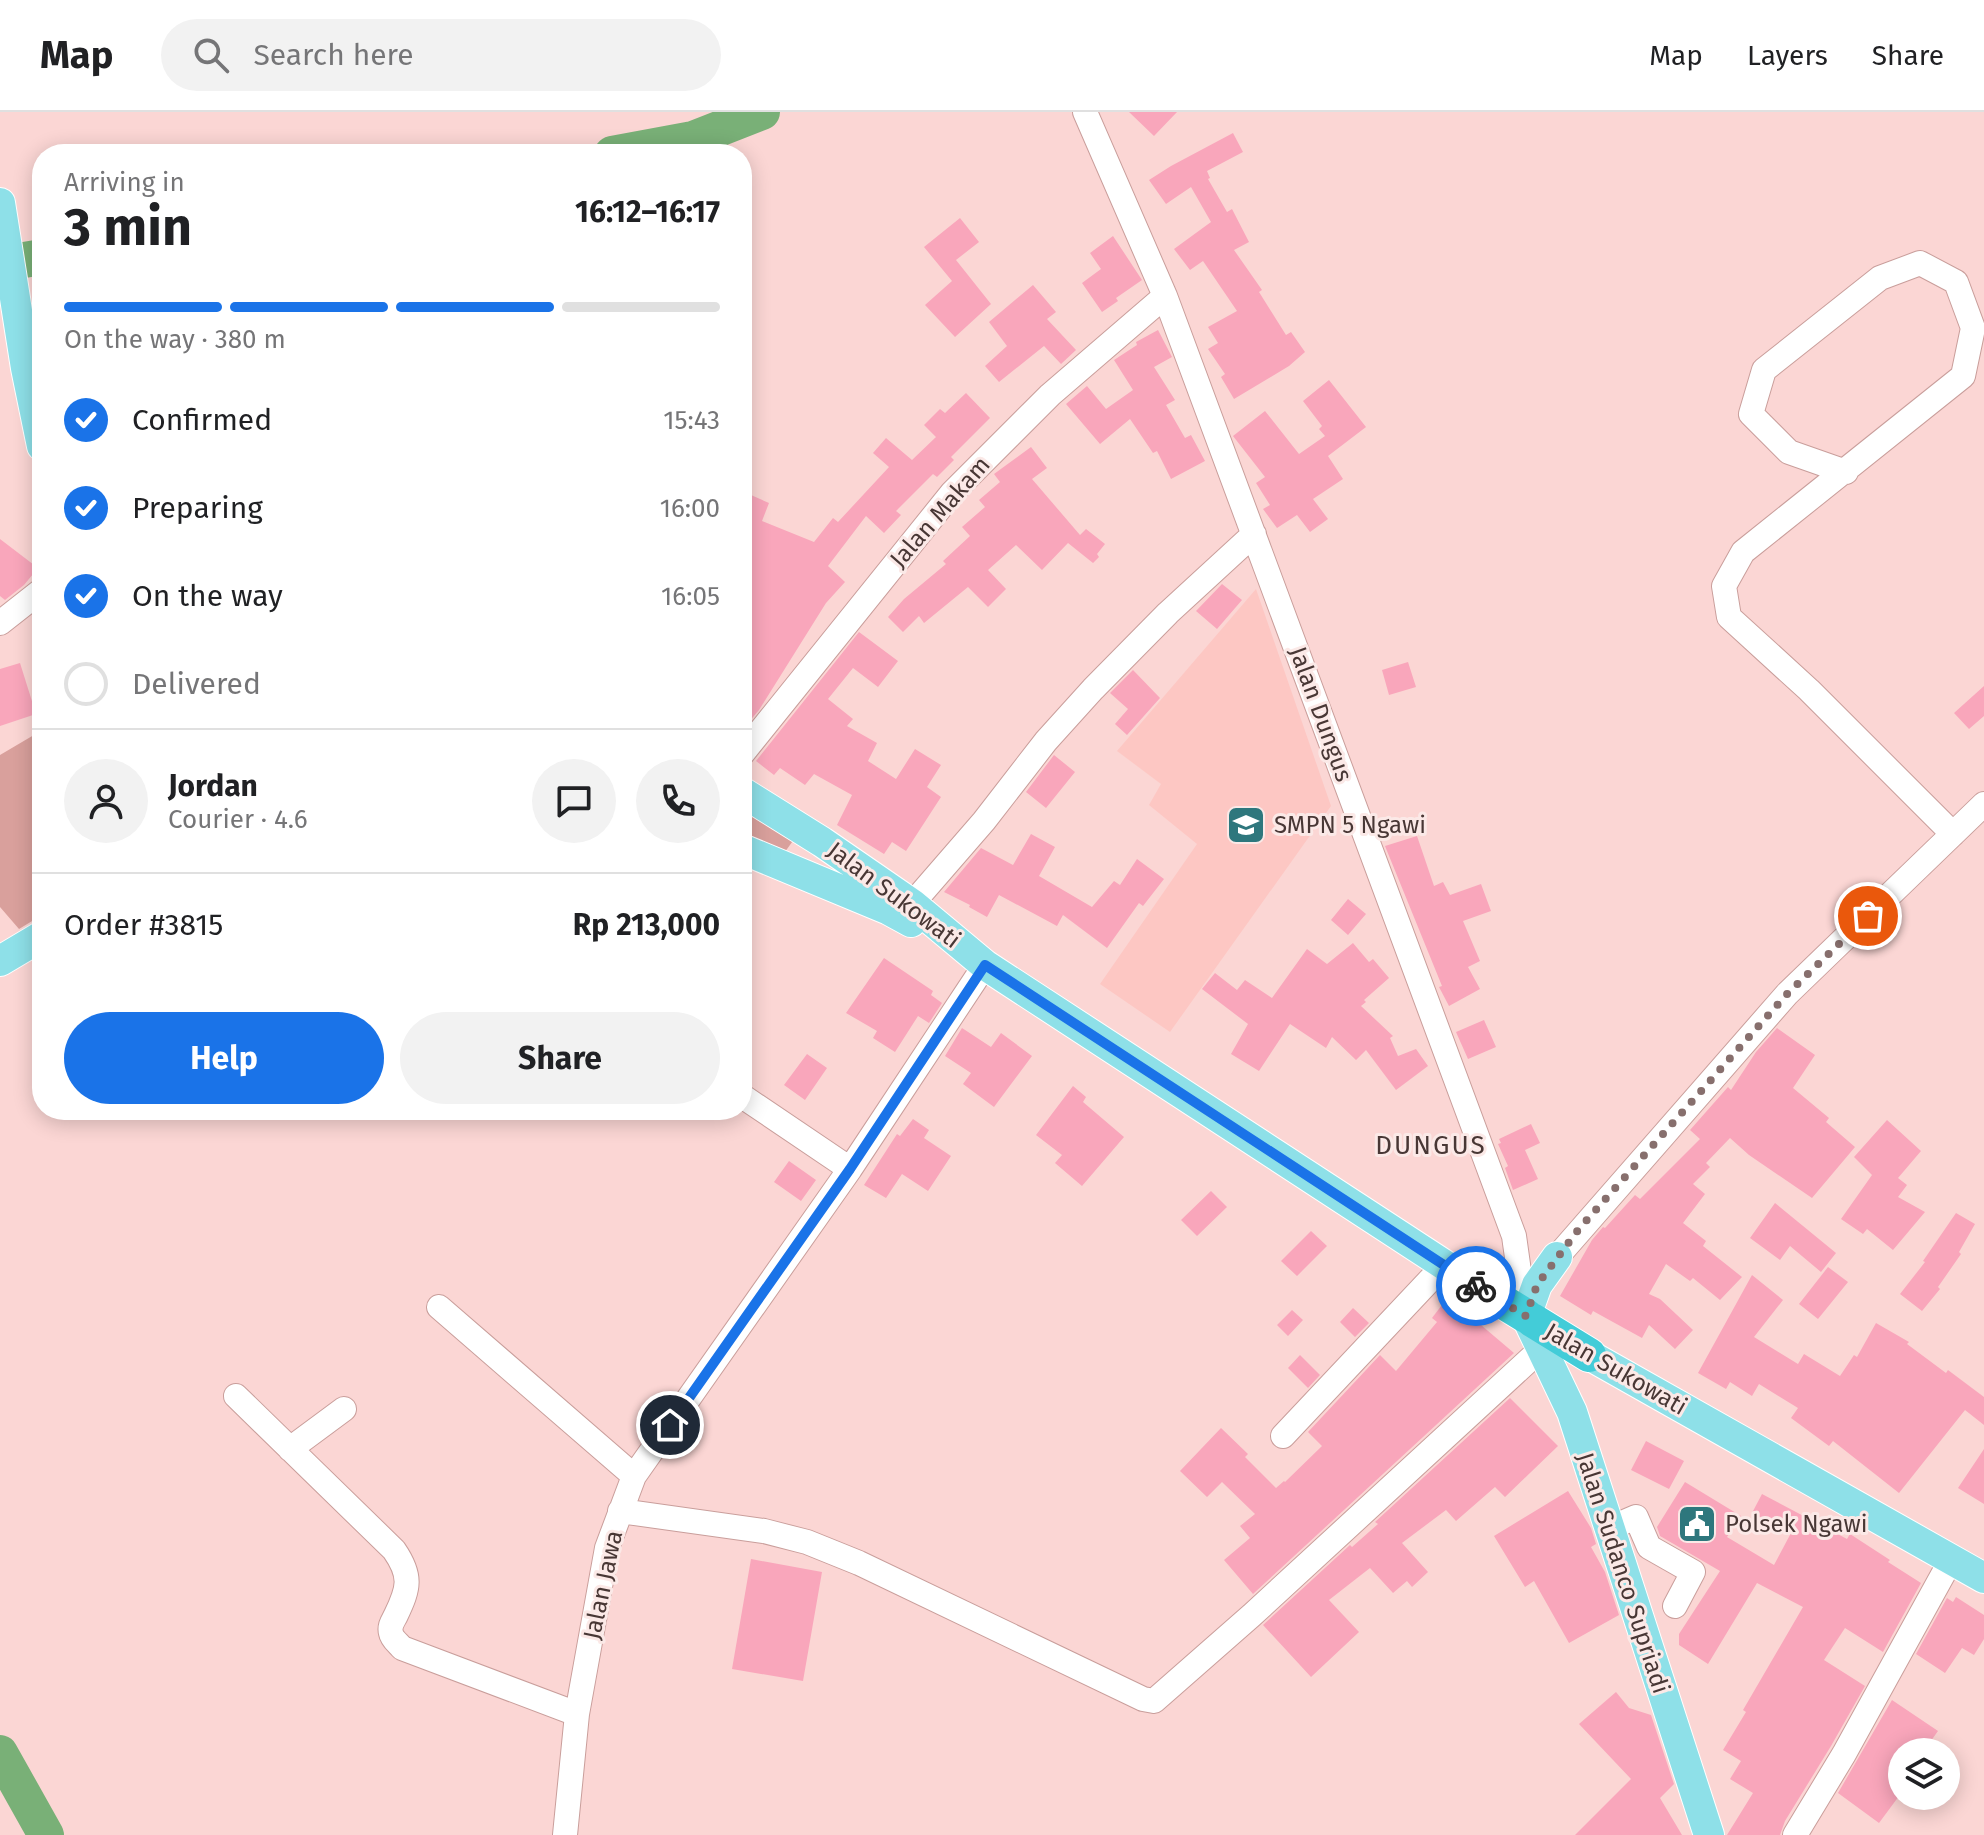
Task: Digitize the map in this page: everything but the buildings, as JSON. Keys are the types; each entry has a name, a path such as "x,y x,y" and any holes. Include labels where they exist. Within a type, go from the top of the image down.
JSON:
{"highway":[{"name":"Jalan Sukowati","path":"1456,1273 1533,1328 1589,1355"}],"main road":[{"path":"0,203 32,397"},
{"name":"Jalan Sukowati","path":"752,798 912,904 985,965 1456,1273"},
{"path":"752,853 889,910 985,965"},
{"path":"0,961 32,942"},
{"path":"1533,1328 1537,1285 1557,1257"},
{"name":"Jalan Sudanco Supriadi","path":"1533,1328 1572,1412 1709,1835"},
{"name":"Jalan Sukowati","path":"1589,1355 1984,1578"}],"street":[{"name":"Jalan Dungus","path":"1085,112 1165,296 1514,1236 1533,1328"},
{"path":"1846,472 1789,452 1751,414 1764,370 1880,278 1920,263 1956,282 1973,328 1963,376 1846,472 1782,518 1743,552 1724,586 1729,617 1953,834"},
{"name":"Jalan Makam","path":"752,742 952,493 1050,395 1165,296"},
{"path":"912,904 984,821 1046,741 1093,689 1168,613 1254,534"},
{"path":"0,623 32,598"},
{"path":"1557,1257 1787,994 1984,804"},
{"name":"Jalan Jawa","path":"565,1835 577,1714 607,1548 634,1476 850,1169 985,965"},
{"path":"752,1103 850,1169"},
{"path":"1283,1436 1456,1273"},
{"path":"439,1307 634,1476"},
{"path":"620,1511 764,1531 807,1542 859,1563 1143,1699 1154,1701 1252,1615 1533,1328"},
{"path":"236,1396 394,1550 404,1565 406,1593 390,1628 391,1636 402,1648 577,1714"},
{"path":"290,1449 344,1409"},
{"path":"1608,1529 1636,1517 1649,1547 1693,1572 1675,1606"},
{"path":"1795,1835 1844,1754 1951,1560"}],"shaded area":[{"name":"SMPN 5 Ngawi","path":"1256,589 1331,806 1170,1032 1100,984 1197,844 1149,805 1161,784 1117,751"},
{"path":"32,736 32,921 19,929 0,907 0,755"},
{"path":"752,810 795,838 782,856 752,844"}],"waterway":[{"path":"666,144 693,139 762,112"},
{"path":"0,264 32,259"},
{"path":"0,1753 46,1835"}],"way so far":[{"path":"1476,1286 1526,1316 1537,1285 1578,1230 1787,994 1868,916"}],"place":[{"name":"SMPN 5 Ngawi","path":"1246,825"},
{"name":"Polsek Ngawi","path":"1697,1524"}],"district":[{"name":"DUNGUS","path":"1431,1145"}],"route":[{"path":"670,1425 850,1169 985,965 1476,1286"}]}
